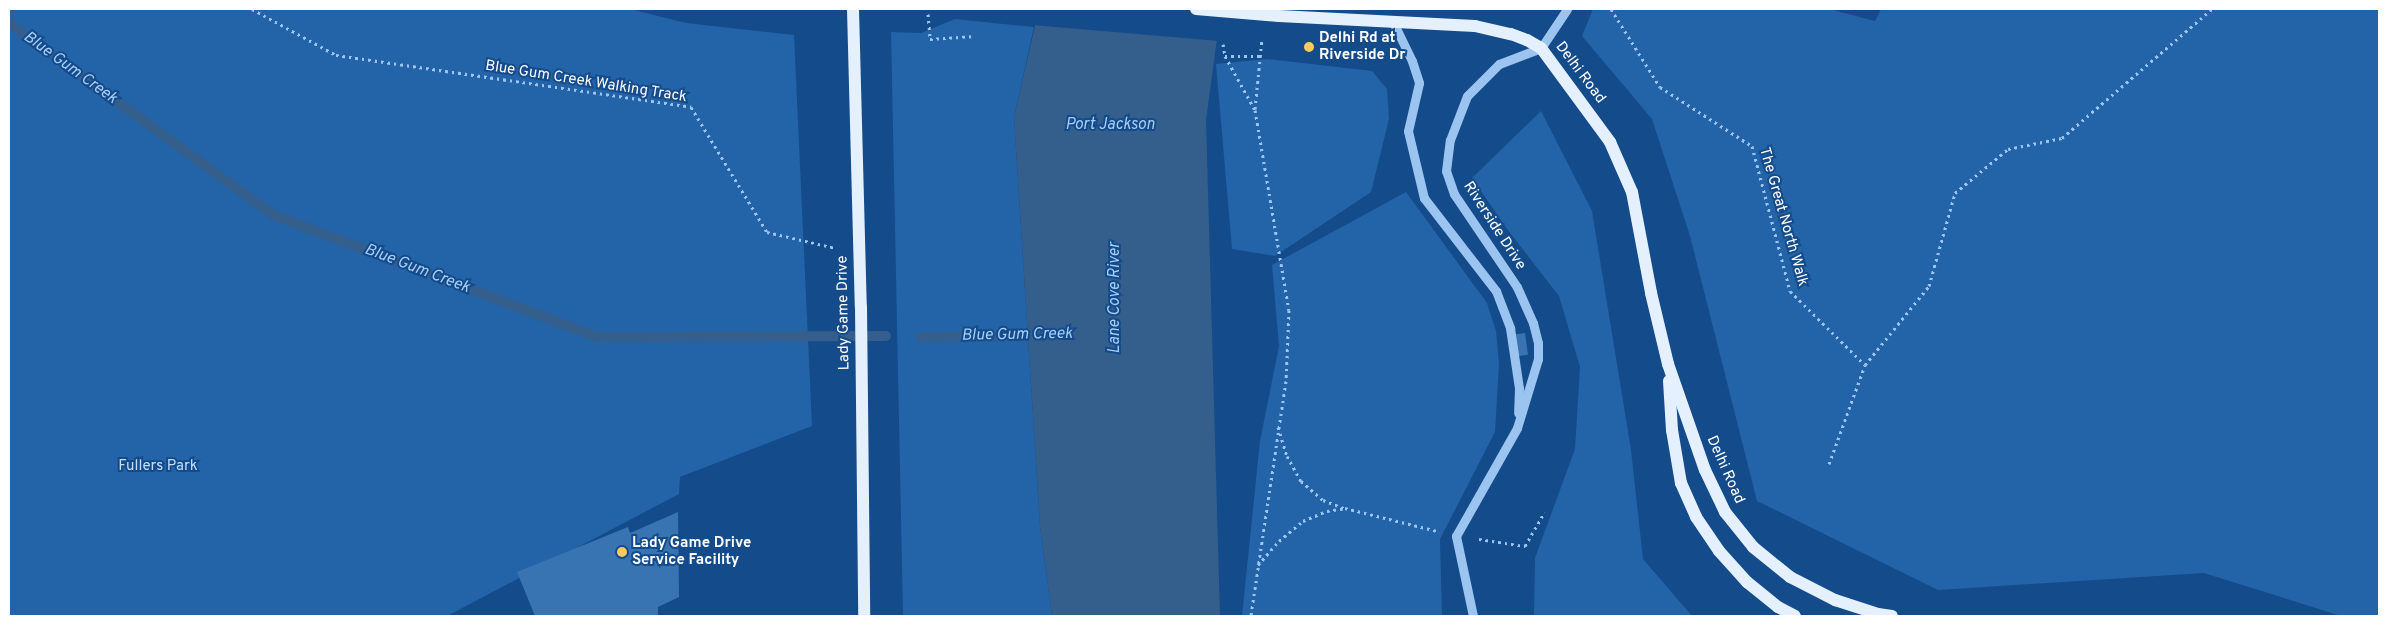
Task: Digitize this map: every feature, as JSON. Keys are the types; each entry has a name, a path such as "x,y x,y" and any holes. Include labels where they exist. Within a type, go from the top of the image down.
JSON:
{"main road":[{"name":"Lady Game Drive","path":"852,9 861,307 864,616"},
{"name":"Delhi Road","path":"1196,9 1279,16 1475,26 1519,37 1541,48 1610,142 1632,192 1650,293 1668,364 1704,470 1725,512 1753,547 1790,577 1835,600 1878,614 1892,616"},
{"name":"Delhi Road","path":"1668,364 1672,430 1681,483 1696,517 1719,552 1747,582 1778,608 1795,616"}],"street":[{"path":"1541,48 1567,9"},
{"name":"Riverside Drive","path":"1393,22 1412,61 1420,83 1408,131 1424,198 1496,290 1510,328 1520,388 1518,428"},
{"name":"Riverside Drive","path":"1456,536 1518,428 1538,359 1538,343 1533,323 1517,287 1454,194 1446,171 1450,140 1467,96 1499,64 1541,48"},
{"path":"1456,536 1473,616"}],"path":[{"name":"Blue Gum Creek Walking Track","path":"252,9 336,55 691,107 767,232 859,253"},
{"name":"The Great North Walk","path":"1611,9 1660,87 1752,146 1790,291 1865,365"},
{"path":"1829,464 1865,365 1929,286 1955,193 2008,149 2062,138 2212,9"},
{"path":"928,14 930,39 974,36"},
{"path":"1251,616 1257,565 1286,380 1289,310 1255,110 1262,39"},
{"path":"1223,44 1225,56 1255,110"},
{"path":"1225,56 1260,56"},
{"path":"1278,426 1287,456 1301,481 1323,500 1345,508 1456,536 1525,546 1545,512"},
{"path":"1257,565 1279,541 1303,521 1327,511 1345,508"}],"green space":[{"name":"Fullers Park","path":"9,9 630,9 686,23 794,35 812,426 680,477 679,494 447,616 9,616"},
{"path":"1593,9 1829,9 1875,21 1881,9 2379,9 2379,616 2341,616 2204,573 1938,590 1757,501 1690,236 1652,119 1582,36"},
{"path":"955,19 1034,27 1014,117 1040,526 1052,616 903,616 891,32 921,33"},
{"path":"1267,59 1372,71 1387,89 1389,119 1371,192 1275,256 1232,249 1216,64"},
{"path":"1541,111 1592,211 1631,450 1643,559 1692,616 1534,616 1535,558 1575,449 1580,367 1559,296 1507,229 1472,178"},
{"path":"1406,192 1487,303 1496,331 1499,364 1495,432 1440,539 1442,616 1242,616 1260,441 1279,346 1272,265"}],"water":[{"name":"Port Jackson","path":"1039,9 1221,9 1206,120 1220,616 1052,616 1040,526 1014,117"}],"pier":[{"path":"1036,9 1224,9 1219,41 1032,25"}],"building":[{"path":"1525,333 1528,355 1517,356 1514,335"},
{"name":"Lady Game Drive Service Facility","path":"678,512 679,597 658,607 658,616 535,616 517,572 628,527 630,533"}],"waterway":[{"name":"Blue Gum Creek","path":"9,23 273,215 597,337 886,336"},
{"name":"Blue Gum Creek","path":"921,337 1041,336"}],"place":[{"name":"Delhi Rd at Riverside Dr","path":"1309,47"},
{"name":"Lady Game Drive Service Facility","path":"622,552"}],"water label":[{"name":"Lane Cove River","path":"1115,298"}]}
